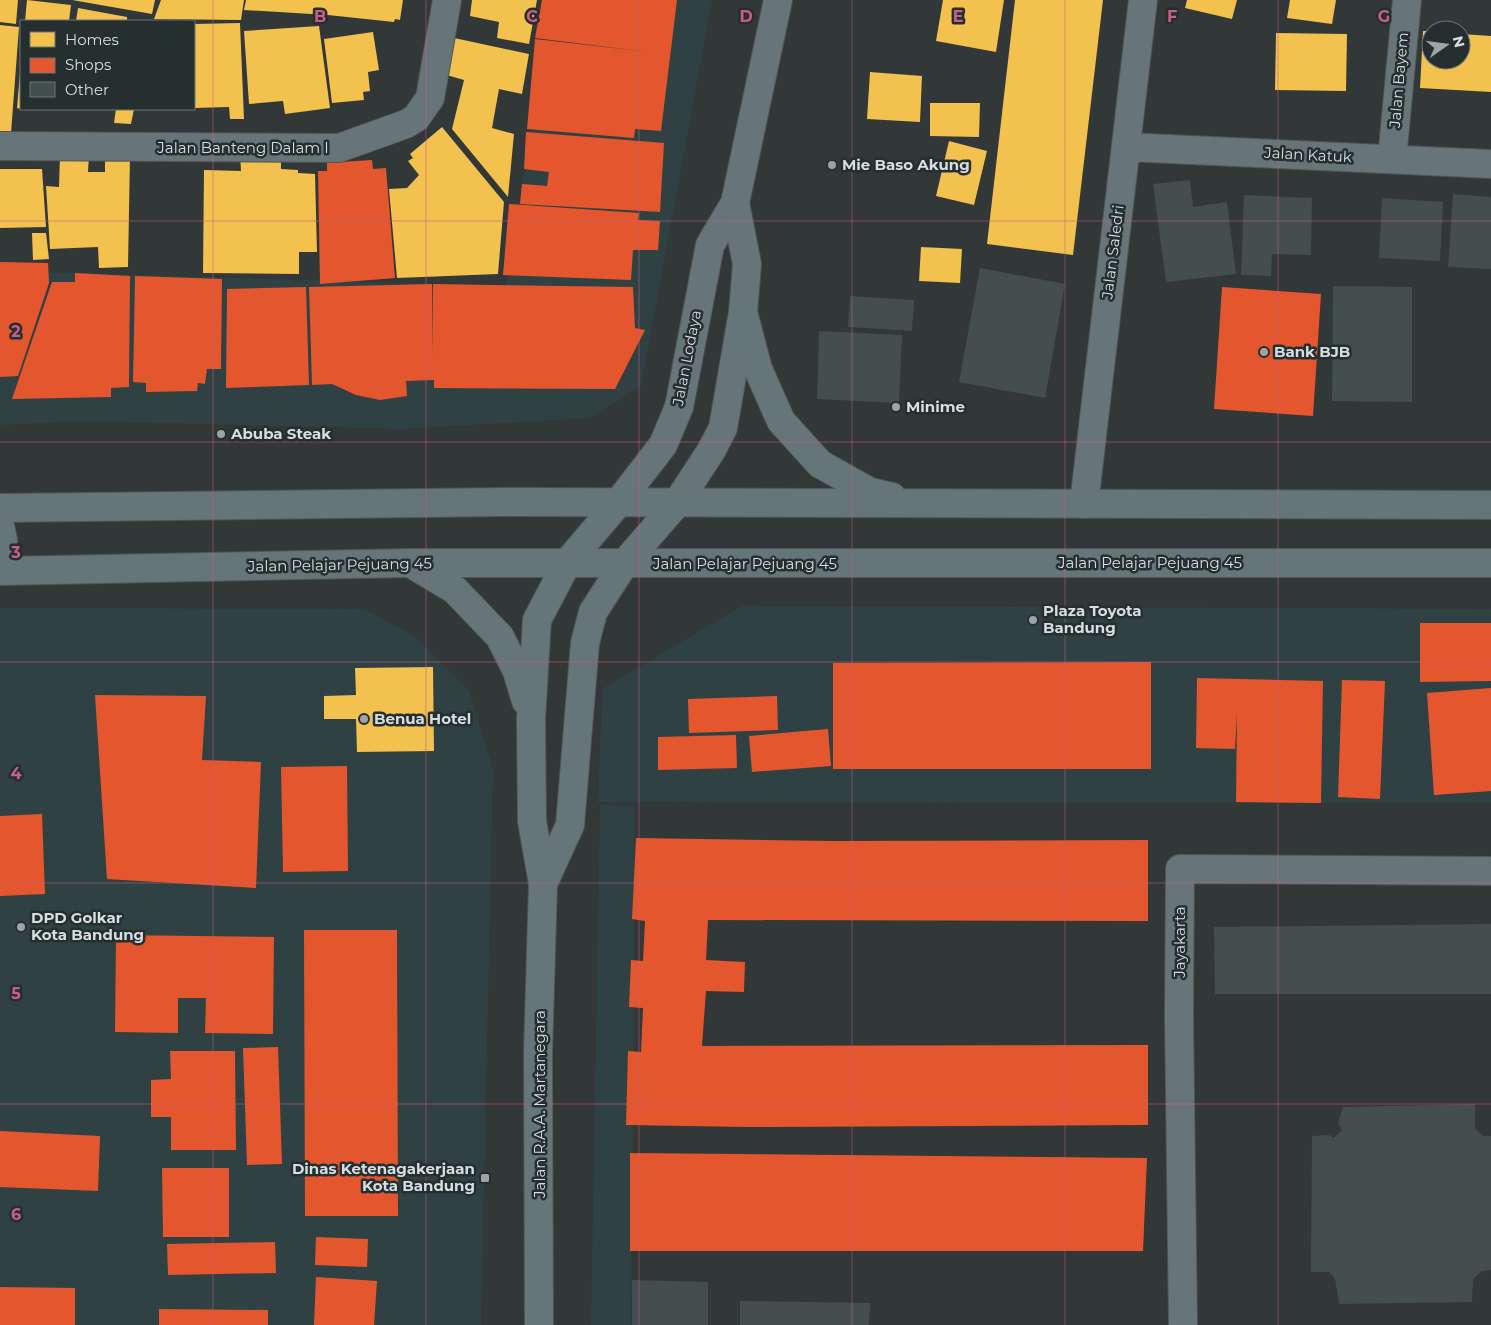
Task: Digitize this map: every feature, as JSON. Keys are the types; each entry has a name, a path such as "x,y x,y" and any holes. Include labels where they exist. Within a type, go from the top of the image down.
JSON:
{"main road":[{"path":"742,312 758,369 781,422 820,464 870,492 925,504"},
{"path":"0,508 505,502 1491,505"},
{"name":"Jalan R.A.A. Martanegara","path":"539,1325 538,1053 543,884 532,821 531,719 537,620 567,563 618,503"},
{"name":"Jalan R.A.A. Martanegara","path":"543,884 570,825 585,643 593,612 624,564 677,504"},
{"path":"0,526 3,540 0,553"},
{"path":"409,563 455,590 500,637 517,671 531,719"},
{"name":"Jalan Pelajar Pejuang 45","path":"0,571 409,563 1491,563"}],"street":[{"name":"Jalan Banteng Dalam I","path":"0,146 339,148 395,129 416,118 425,108 430,98 447,0"},
{"name":"Jalan Lodaya","path":"618,503 663,445 679,407 710,245 735,203 778,0"},
{"name":"Jalan Saledri","path":"1084,504 1144,0"},
{"name":"Jalan Bayem","path":"1392,159 1407,0"},
{"name":"Jalan Katuk","path":"1126,147 1491,164"},
{"name":"Jalan Lodaya","path":"677,504 723,428 742,312 747,264 735,203"},
{"name":"Jayakarta","path":"1183,1325 1179,1016 1180,869 1491,871"}],"shaded area":[{"path":"551,0 712,0 641,386 590,418 402,429 80,421 0,425 0,271 506,286"},
{"path":"742,606 1491,609 1491,803 598,802 602,689"},
{"path":"0,608 364,609 414,636 469,691 493,769 481,1325 0,1325"},
{"path":"600,805 635,806 631,1325 591,1325"}],"building: Homes":[{"path":"0,0 18,0 16,24 0,22"},
{"path":"27,0 71,5 69,20 25,20"},
{"path":"72,0 155,0 152,14"},
{"path":"161,0 244,0 241,20 154,19"},
{"path":"246,0 403,0 400,20 395,19 394,22 328,15 244,10"},
{"path":"472,0 537,0 529,44 497,38 499,22 470,16"},
{"path":"943,0 1004,0 996,52 936,41"},
{"path":"1015,0 1103,0 1073,255 987,244"},
{"path":"1187,0 1237,0 1232,19 1185,8"},
{"path":"1290,0 1336,0 1332,24 1287,18"},
{"path":"78,8 127,17 127,20 76,20"},
{"path":"240,23 244,119 230,119 229,107 195,108 195,24"},
{"path":"0,25 19,27 11,133 0,132"},
{"path":"319,26 330,108 285,114 283,101 249,104 244,31"},
{"path":"373,32 379,70 368,72 370,91 363,92 364,100 332,103 324,39"},
{"path":"1276,33 1347,34 1346,91 1275,90"},
{"path":"1471,35 1491,36 1491,92 1420,88 1421,69 1471,70"},
{"path":"445,36 529,54 522,94 499,89 492,128 514,134 508,197 452,129 464,80 436,72"},
{"path":"870,72 922,76 920,122 867,119"},
{"path":"20,73 20,109 17,108"},
{"path":"930,103 980,103 979,137 930,136"},
{"path":"116,110 134,110 131,124 114,123"},
{"path":"442,127 504,202 498,274 397,278 389,189 407,188 419,175 408,161 413,158 410,154"},
{"path":"949,141 987,151 974,205 936,196"},
{"path":"60,154 89,155 88,172 105,172 105,154 130,156 128,267 99,268 98,247 50,249 46,186 59,187"},
{"path":"240,154 281,154 281,169 315,174 317,252 299,252 299,274 203,273 204,170 241,171"},
{"path":"0,169 42,169 46,227 0,228"},
{"path":"32,233 46,233 49,259 33,260"},
{"path":"921,247 962,249 960,283 919,281"},
{"path":"433,667 434,751 357,752 356,719 324,719 324,696 356,695 355,668"}],"building: Shops":[{"path":"542,0 677,0 661,131 635,129 634,138 527,129 535,39 648,52 535,38"},
{"path":"526,132 664,143 660,212 520,204 522,184 547,186 549,172 524,169"},
{"path":"372,160 373,169 386,168 395,278 320,284 318,171 327,171 327,163"},
{"path":"509,204 639,213 638,220 660,221 658,250 633,250 631,280 503,275"},
{"path":"0,262 48,263 49,283 18,376 0,377"},
{"path":"75,273 130,276 129,387 111,388 111,397 12,399 52,282 75,282"},
{"path":"135,276 222,279 221,369 207,369 205,384 198,383 197,391 146,392 146,383 133,382"},
{"path":"432,284 433,357 433,284 633,287 635,328 645,330 615,389 434,388 434,380 406,381 407,396 380,400 356,395 332,384 312,385 309,287"},
{"path":"306,287 309,385 226,388 227,289"},
{"path":"1222,287 1321,294 1313,416 1214,409"},
{"path":"1420,623 1491,623 1491,681 1420,682"},
{"path":"1151,662 1151,769 833,769 833,663"},
{"path":"1197,678 1323,681 1321,803 1236,802 1237,712 1235,749 1196,748"},
{"path":"1342,680 1385,681 1380,799 1338,797"},
{"path":"1491,688 1491,791 1434,795 1427,693"},
{"path":"95,695 206,696 202,760 261,762 256,888 107,879"},
{"path":"777,696 778,730 689,733 688,699"},
{"path":"828,729 831,766 752,772 749,736"},
{"path":"736,735 737,768 658,770 658,737"},
{"path":"347,766 348,871 283,872 281,767"},
{"path":"42,814 45,894 0,896 0,816"},
{"path":"636,838 832,841 1148,840 1148,921 708,920 706,960 745,962 744,992 706,991 702,1046 1148,1045 1148,1125 747,1127 626,1125 628,1051 641,1052 643,1008 629,1007 631,960 643,961 645,921 632,919"},
{"path":"304,930 397,930 398,1216 305,1216"},
{"path":"116,935 274,937 273,1034 205,1033 206,998 178,998 178,1033 115,1032"},
{"path":"278,1047 282,1164 247,1165 243,1048"},
{"path":"170,1051 235,1051 236,1150 171,1150 171,1117 151,1117 151,1080 171,1079"},
{"path":"0,1131 100,1136 98,1191 0,1187"},
{"path":"630,1153 1147,1158 1143,1251 630,1251"},
{"path":"162,1168 229,1168 229,1237 163,1237"},
{"path":"316,1237 368,1239 367,1267 315,1265"},
{"path":"275,1242 276,1273 168,1275 167,1244"},
{"path":"316,1277 377,1281 374,1325 314,1325"},
{"path":"0,1287 75,1288 75,1325 0,1325"},
{"path":"159,1309 268,1310 268,1325 159,1325"}],"building: Other":[{"path":"1190,180 1193,207 1227,202 1236,274 1166,282 1153,184"},
{"path":"1453,194 1491,197 1491,269 1448,267"},
{"path":"1244,195 1312,198 1311,255 1272,254 1271,276 1241,275"},
{"path":"1382,198 1443,202 1440,261 1379,258"},
{"path":"980,268 1065,284 1045,398 959,382"},
{"path":"1333,286 1412,287 1412,402 1332,401"},
{"path":"850,296 914,300 912,331 848,327"},
{"path":"819,331 902,335 899,403 817,399"},
{"path":"1491,924 1491,994 1215,994 1214,927"},
{"path":"1475,1104 1475,1129 1483,1136 1491,1136 1491,1270 1482,1271 1473,1279 1472,1302 1339,1304 1335,1278 1329,1272 1311,1272 1312,1136 1329,1135 1334,1138 1342,1130 1338,1123 1343,1107"},
{"path":"632,1280 708,1282 708,1325 632,1325"},
{"path":"740,1301 870,1303 869,1325 740,1325"}],"place":[{"name":"Mie Baso Akung","path":"832,165"},
{"name":"Bank BJB","path":"1264,352"},
{"name":"Minime","path":"896,407"},
{"name":"Abuba Steak","path":"221,434"},
{"name":"Plaza Toyota Bandung","path":"1033,620"},
{"name":"Benua Hotel","path":"364,719"},
{"name":"DPD Golkar Kota Bandung","path":"21,927"},
{"name":"Dinas Ketenagakerjaan Kota Bandung","path":"485,1178"}]}
